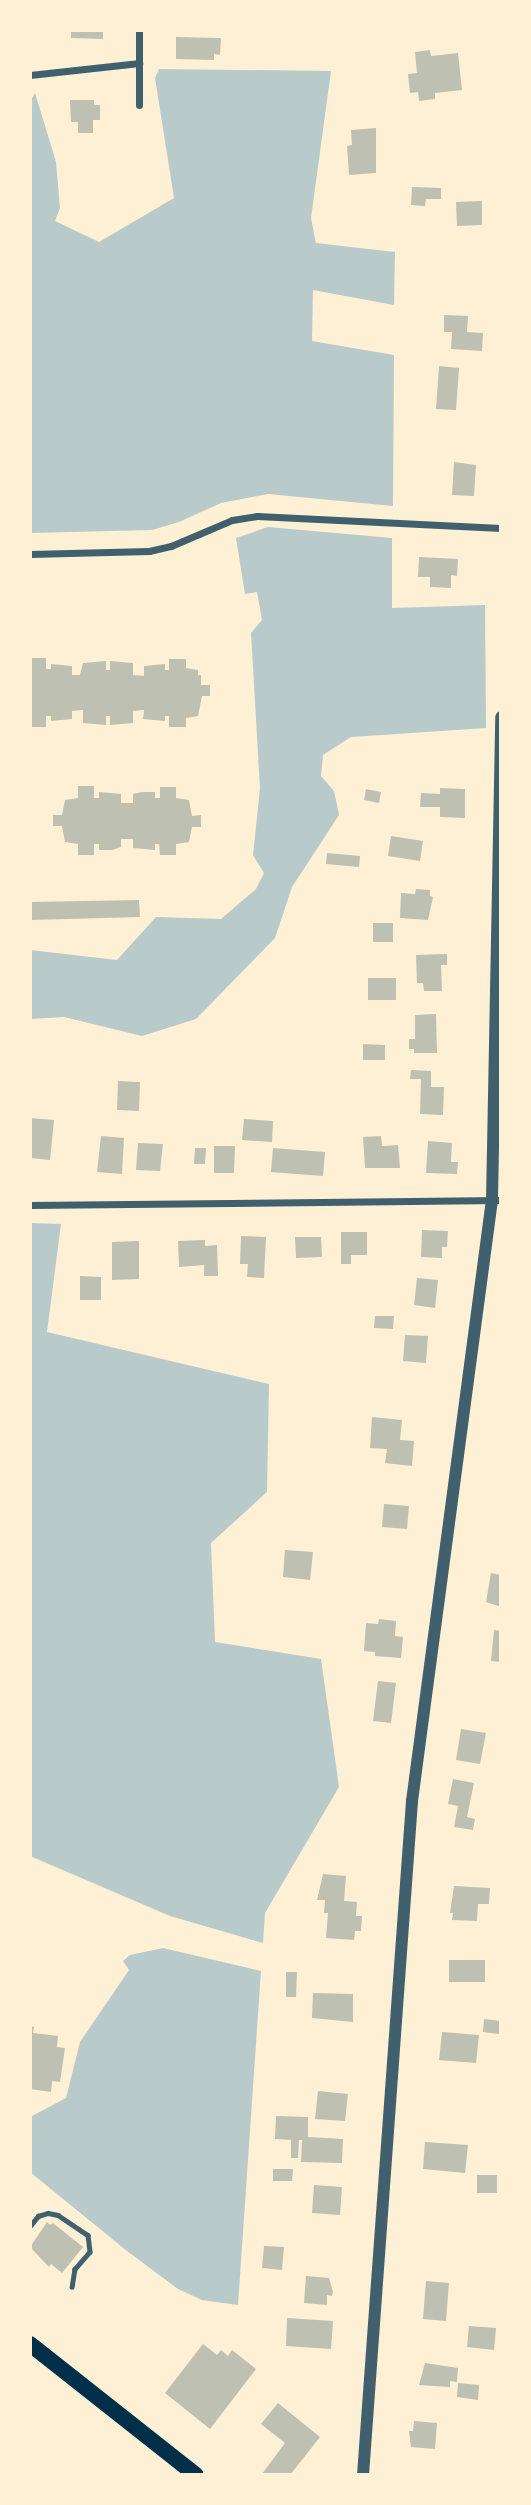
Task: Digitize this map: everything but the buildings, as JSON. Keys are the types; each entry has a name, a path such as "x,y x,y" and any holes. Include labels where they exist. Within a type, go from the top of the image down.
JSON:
{"main road":[{"path":"30,2344 196,2475"}],"street":[{"path":"139,30 139,105"},
{"path":"30,75 139,63"},
{"path":"30,554 149,551 171,546 232,520 257,516 501,528"},
{"path":"363,2475 412,1801 496,1200 501,717"},
{"path":"30,1205 496,1200"}],"lane":[{"path":"30,2226 38,2216 48,2213 58,2215 88,2235 90,2252 75,2269 72,2287"}],"shaded area":[{"path":"159,69 331,71 311,218 316,243 395,252 394,305 313,290 312,341 394,355 393,506 268,494 221,503 179,522 152,530 30,533 30,102 35,93 56,162 60,208 55,221 99,242 174,198 155,78"},
{"path":"268,527 392,538 392,608 485,605 486,728 351,737 323,755 321,776 334,791 339,815 292,887 275,938 196,1019 142,1036 64,1017 30,1019 30,950 117,960 156,917 221,919 256,889 264,873 253,855 260,788 251,633 262,620 257,592 245,594 236,538"},
{"path":"30,1223 61,1224 47,1332 269,1384 267,1492 211,1543 215,1642 321,1659 339,1787 265,1913 263,1943 170,1916 30,1856"},
{"path":"163,1948 261,1971 238,2305 202,2300 178,2289 30,2172 30,2117 66,2098 80,2042 129,1970 123,1961 130,1955"}]}
